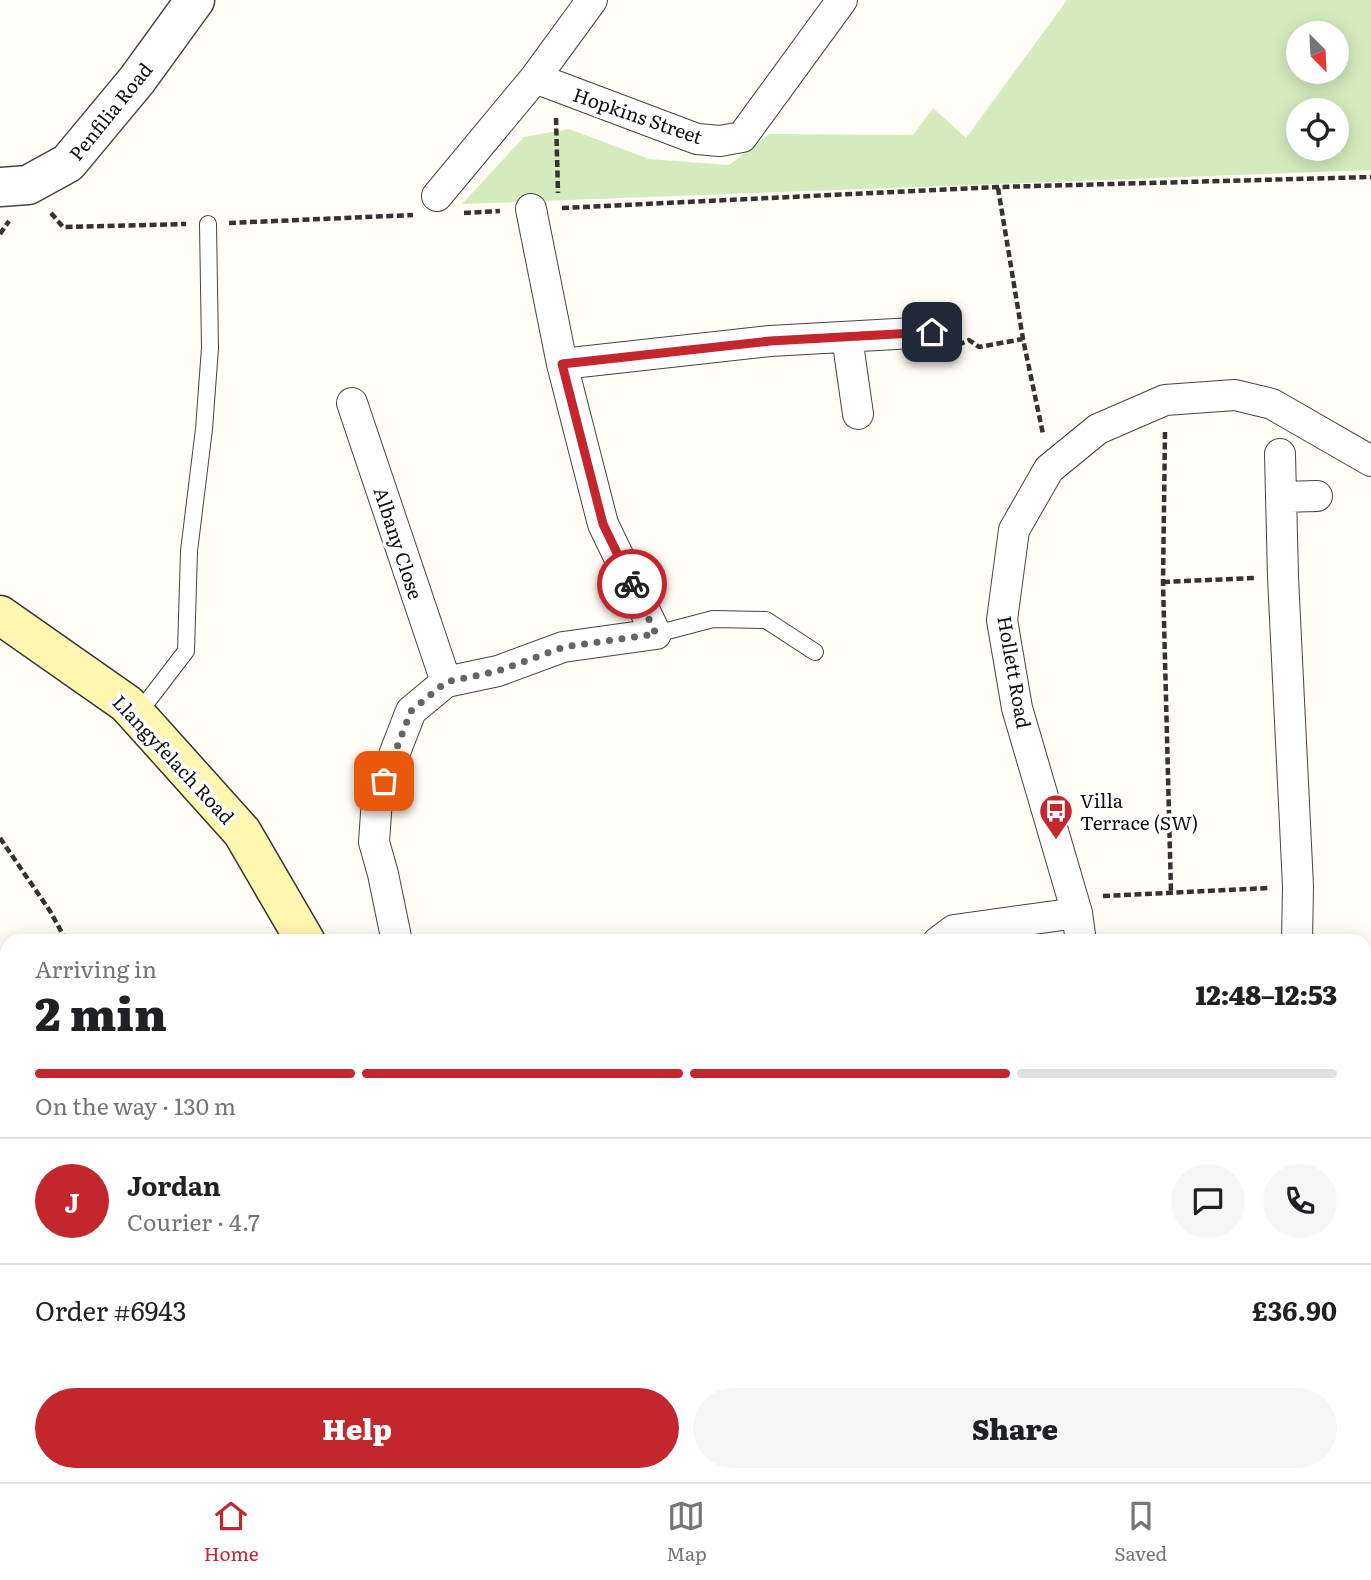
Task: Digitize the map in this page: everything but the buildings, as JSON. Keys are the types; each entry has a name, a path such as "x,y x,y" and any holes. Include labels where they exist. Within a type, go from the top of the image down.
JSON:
{"main road":[{"name":"Llangyfelach Road","path":"0,615 127,704 242,832 301,934"}],"street":[{"name":"Penfilia Road","path":"5,204 28,186 68,163 137,80 195,0"},
{"path":"446,205 545,82 592,0"},
{"name":"Hopkins Street","path":"545,82 697,139 720,141 742,137 842,0"},
{"path":"395,934 374,842 377,799 411,711 446,682 498,671 564,647 656,634 603,524 562,364 544,209"},
{"path":"562,364 770,341 932,332"},
{"path":"847,337 858,414"},
{"name":"Hollett Road","path":"1077,917 1017,708 1002,620 1014,530 1049,469 1098,429 1165,400 1235,395 1272,404 1371,461"},
{"name":"Albany Close","path":"352,403 446,682"},
{"path":"1280,454 1283,577 1298,886 1297,934"},
{"path":"1281,497 1317,496"},
{"path":"949,934 954,930 1077,917"}],"lane":[{"path":"137,716 186,651 190,551 210,348 208,224"},
{"path":"656,634 713,619 766,620 815,652"}],"path":[{"path":"544,209 545,82"},
{"path":"446,205 544,209 998,187 1371,177"},
{"path":"998,187 1023,339 1039,411"},
{"path":"0,234 5,204"},
{"path":"932,332 949,350 969,340 979,347 1023,339"},
{"path":"1165,400 1163,582 1171,892"},
{"path":"1163,582 1283,577"},
{"path":"0,838 63,934"},
{"path":"1077,917 1171,892 1298,886"}],"green space":[{"path":"1067,0 1371,0 1371,170 462,204 524,137 569,129 649,159 729,165 769,134 913,135 933,108 966,138"}],"way so far":[{"path":"384,781 411,711 446,682 498,671 564,647 656,634 632,584"}],"place":[{"name":"Villa Terrace (SW)","path":"1056,841"}],"route":[{"path":"632,584 603,524 562,364 770,341 932,332"}]}
